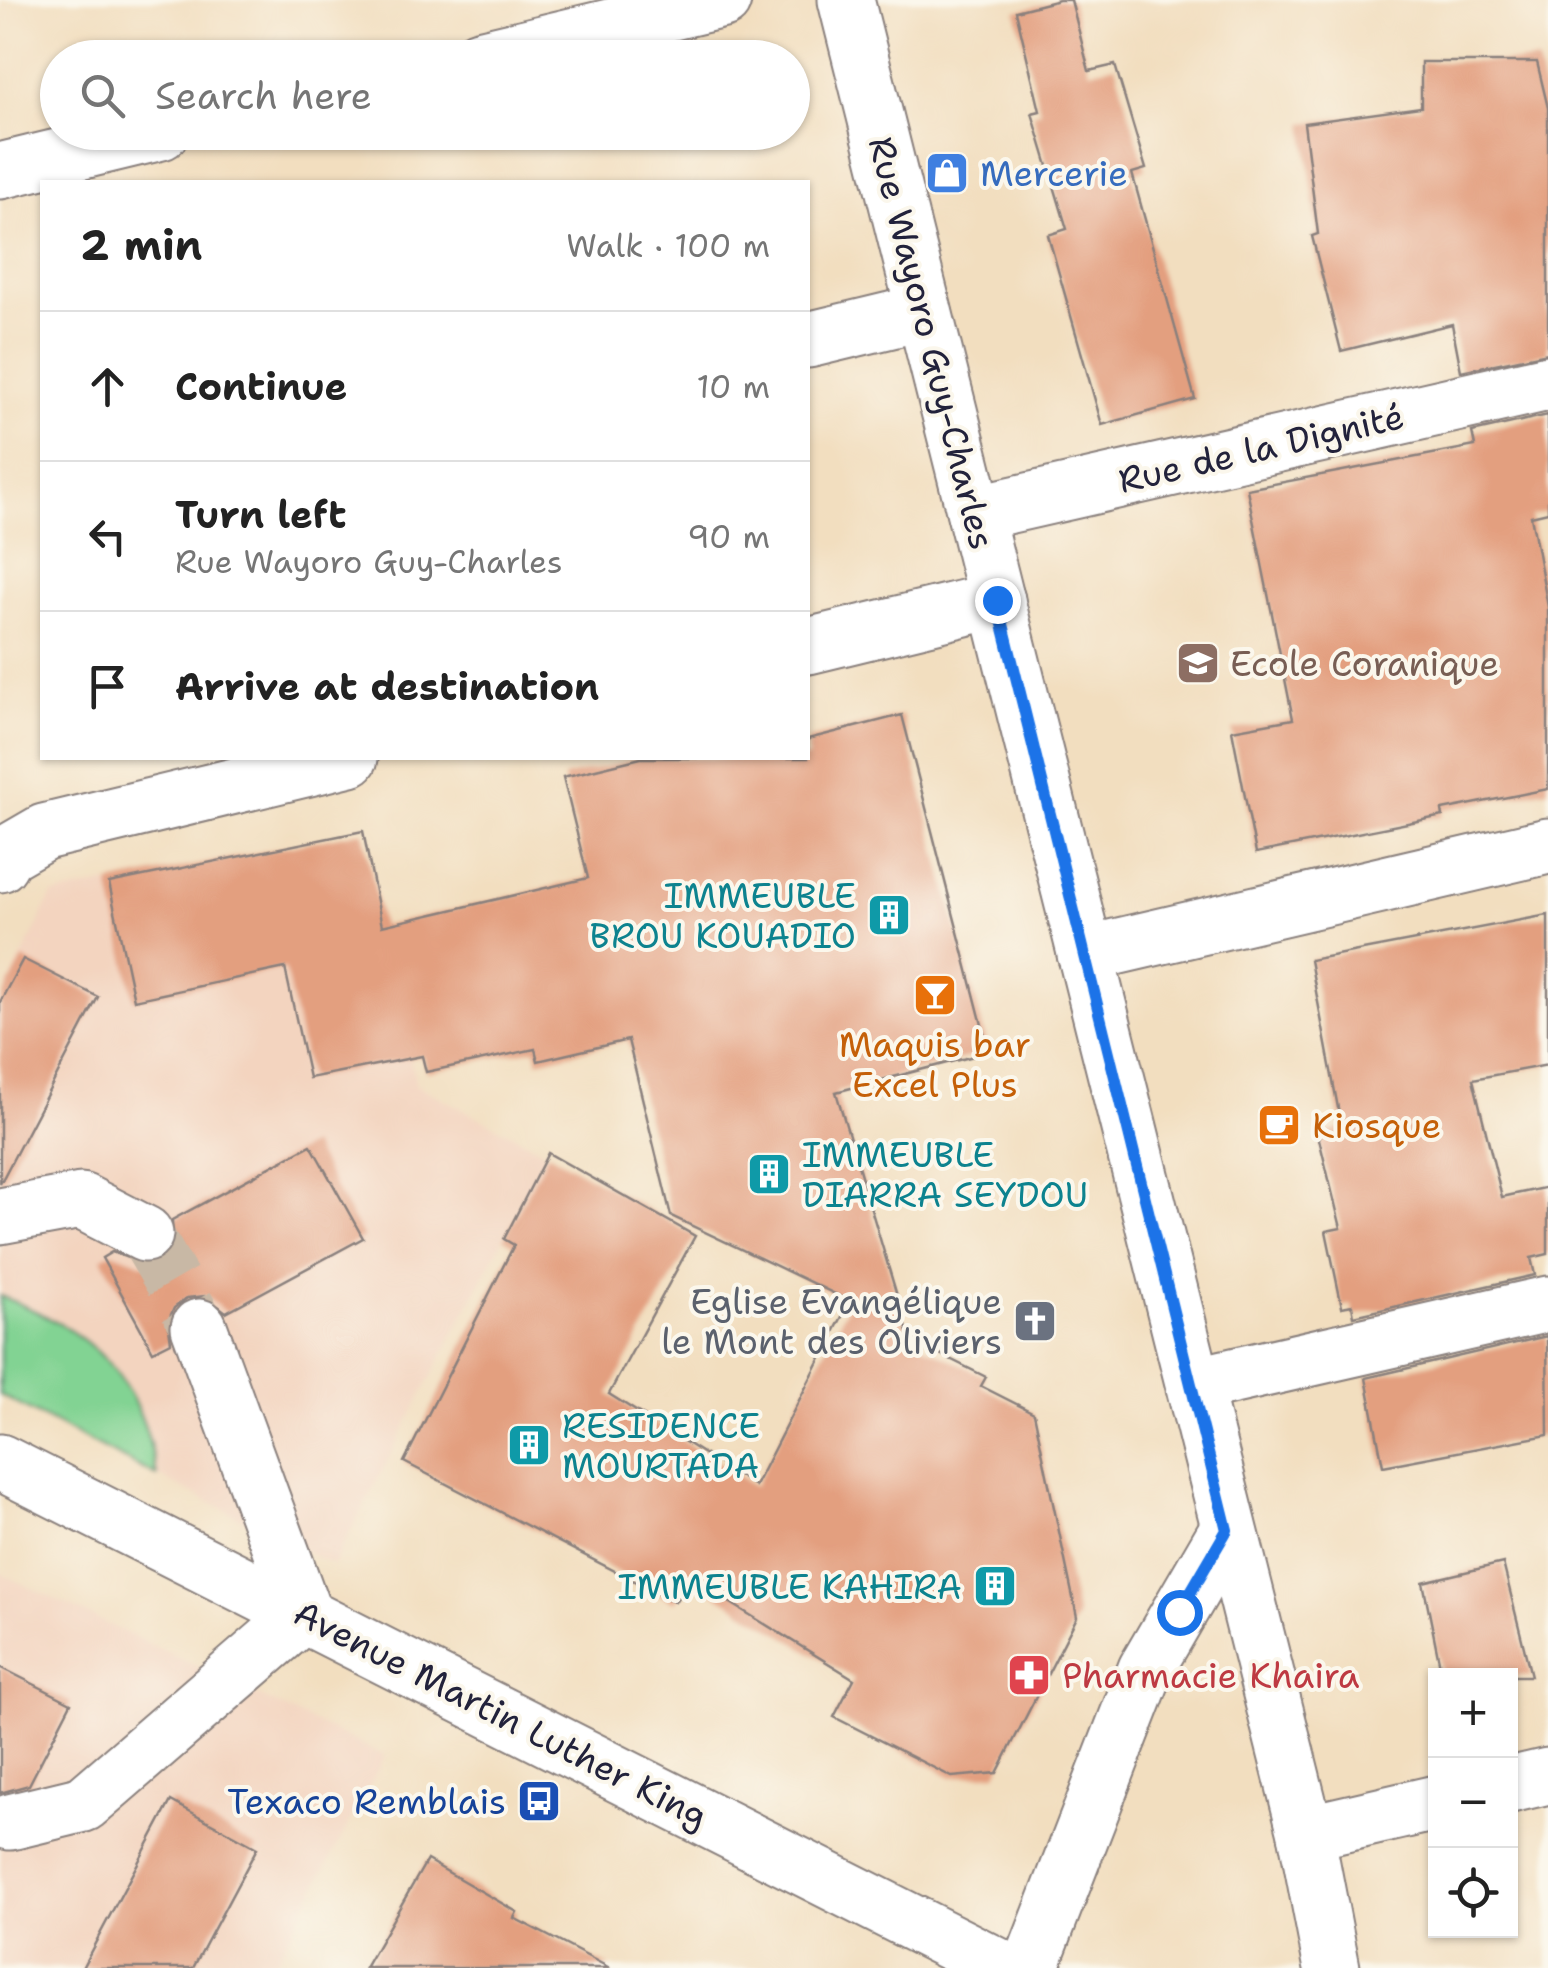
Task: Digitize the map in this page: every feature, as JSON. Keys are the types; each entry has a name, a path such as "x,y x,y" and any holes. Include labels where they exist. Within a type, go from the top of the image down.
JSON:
{"street":[{"path":"555,40 723,0"},
{"name":"Rue Wayoro Guy-Charles","path":"846,0 1306,1834 1332,1968"},
{"path":"0,170 85,150"},
{"path":"810,340 924,312"},
{"name":"Rue de la Dignité","path":"974,512 1548,383"},
{"path":"810,646 997,600"},
{"path":"0,864 6,854 44,832 342,760"},
{"path":"1086,954 1548,846"},
{"path":"0,1216 81,1201 145,1234"},
{"path":"1194,1384 1548,1304"},
{"path":"10,1822 84,1804 304,1614 199,1327"},
{"name":"Avenue Martin Luther King","path":"0,1462 1002,1968"},
{"path":"1030,1968 1146,1668 1227,1530"},
{"path":"1518,1783 1548,1776"},
{"path":"1306,1834 1428,1805"}],"shaded area":[{"path":"363,831 416,1085 548,1153 333,1565 0,1395 0,1002 52,895"},
{"path":"0,1573 385,1756 272,1968 0,1968"}],"green space":[{"path":"0,1296 61,1325 107,1361 138,1410 157,1476 0,1395"}],"building":[{"path":"1071,0 1089,71 1115,65 1146,169 1132,173 1195,399 1102,425 1048,235 1067,229 1032,113 1040,111 1016,11"},
{"path":"1421,62 1537,62 1548,108 1548,353 1461,371 1452,324 1341,351 1312,236 1318,234 1304,123 1421,107"},
{"path":"1548,415 1548,512 1531,516 1548,607 1548,789 1442,810 1443,816 1256,853 1232,730 1293,719 1247,489 1475,446 1472,432"},
{"path":"902,715 989,1052 836,1092 910,1339 986,1377 981,1386 1034,1413 1077,1617 997,1773 952,1777 834,1717 854,1679 690,1578 675,1602 404,1462 514,1245 504,1239 548,1153 695,1236 609,1394 755,1486 850,1301 671,1216 628,1040 538,1061 535,1049 426,1072 422,1056 309,1078 285,968 134,1000 109,883 363,831 382,926 588,878 563,777 633,760 810,760 810,738"},
{"path":"1548,915 1548,1065 1473,1079 1502,1197 1548,1187 1548,1254 1531,1258 1535,1275 1354,1316 1352,1305 1342,1307 1326,1231 1341,1228 1318,1135 1342,1129 1310,960"},
{"path":"23,959 98,997 0,1184 0,1002"},
{"path":"311,1145 363,1238 226,1312 205,1296 187,1298 174,1308 168,1321 171,1342 153,1351 102,1258 112,1252 146,1265 161,1261 173,1247 172,1220"},
{"path":"1547,1336 1548,1435 1383,1466 1366,1378"},
{"path":"1503,1563 1531,1676 1518,1676 1518,1668 1440,1668 1423,1582"},
{"path":"0,1667 71,1703 29,1785 0,1793"},
{"path":"171,1801 257,1848 193,1968 82,1968"},
{"path":"427,1860 517,1912 514,1918 610,1968 365,1968"}],"tunnel":[{"path":"145,1234 199,1327"}],"place":[{"name":"Mercerie","path":"947,173"},
{"name":"Ecole Coranique","path":"1198,663"},
{"name":"IMMEUBLE BROU KOUADIO","path":"889,915"},
{"name":"Maquis bar Excel Plus","path":"935,995"},
{"name":"Kiosque","path":"1279,1125"},
{"name":"IMMEUBLE DIARRA SEYDOU","path":"769,1174"},
{"name":"Eglise Evangélique le Mont des Oliviers","path":"1035,1321"},
{"name":"RESIDENCE MOURTADA","path":"529,1445"},
{"name":"IMMEUBLE KAHIRA","path":"995,1586"},
{"name":"Pharmacie Khaira","path":"1029,1675"},
{"name":"Texaco Remblais","path":"539,1801"}],"route":[{"path":"997,600 1194,1384 1227,1530 1179,1612"}]}
